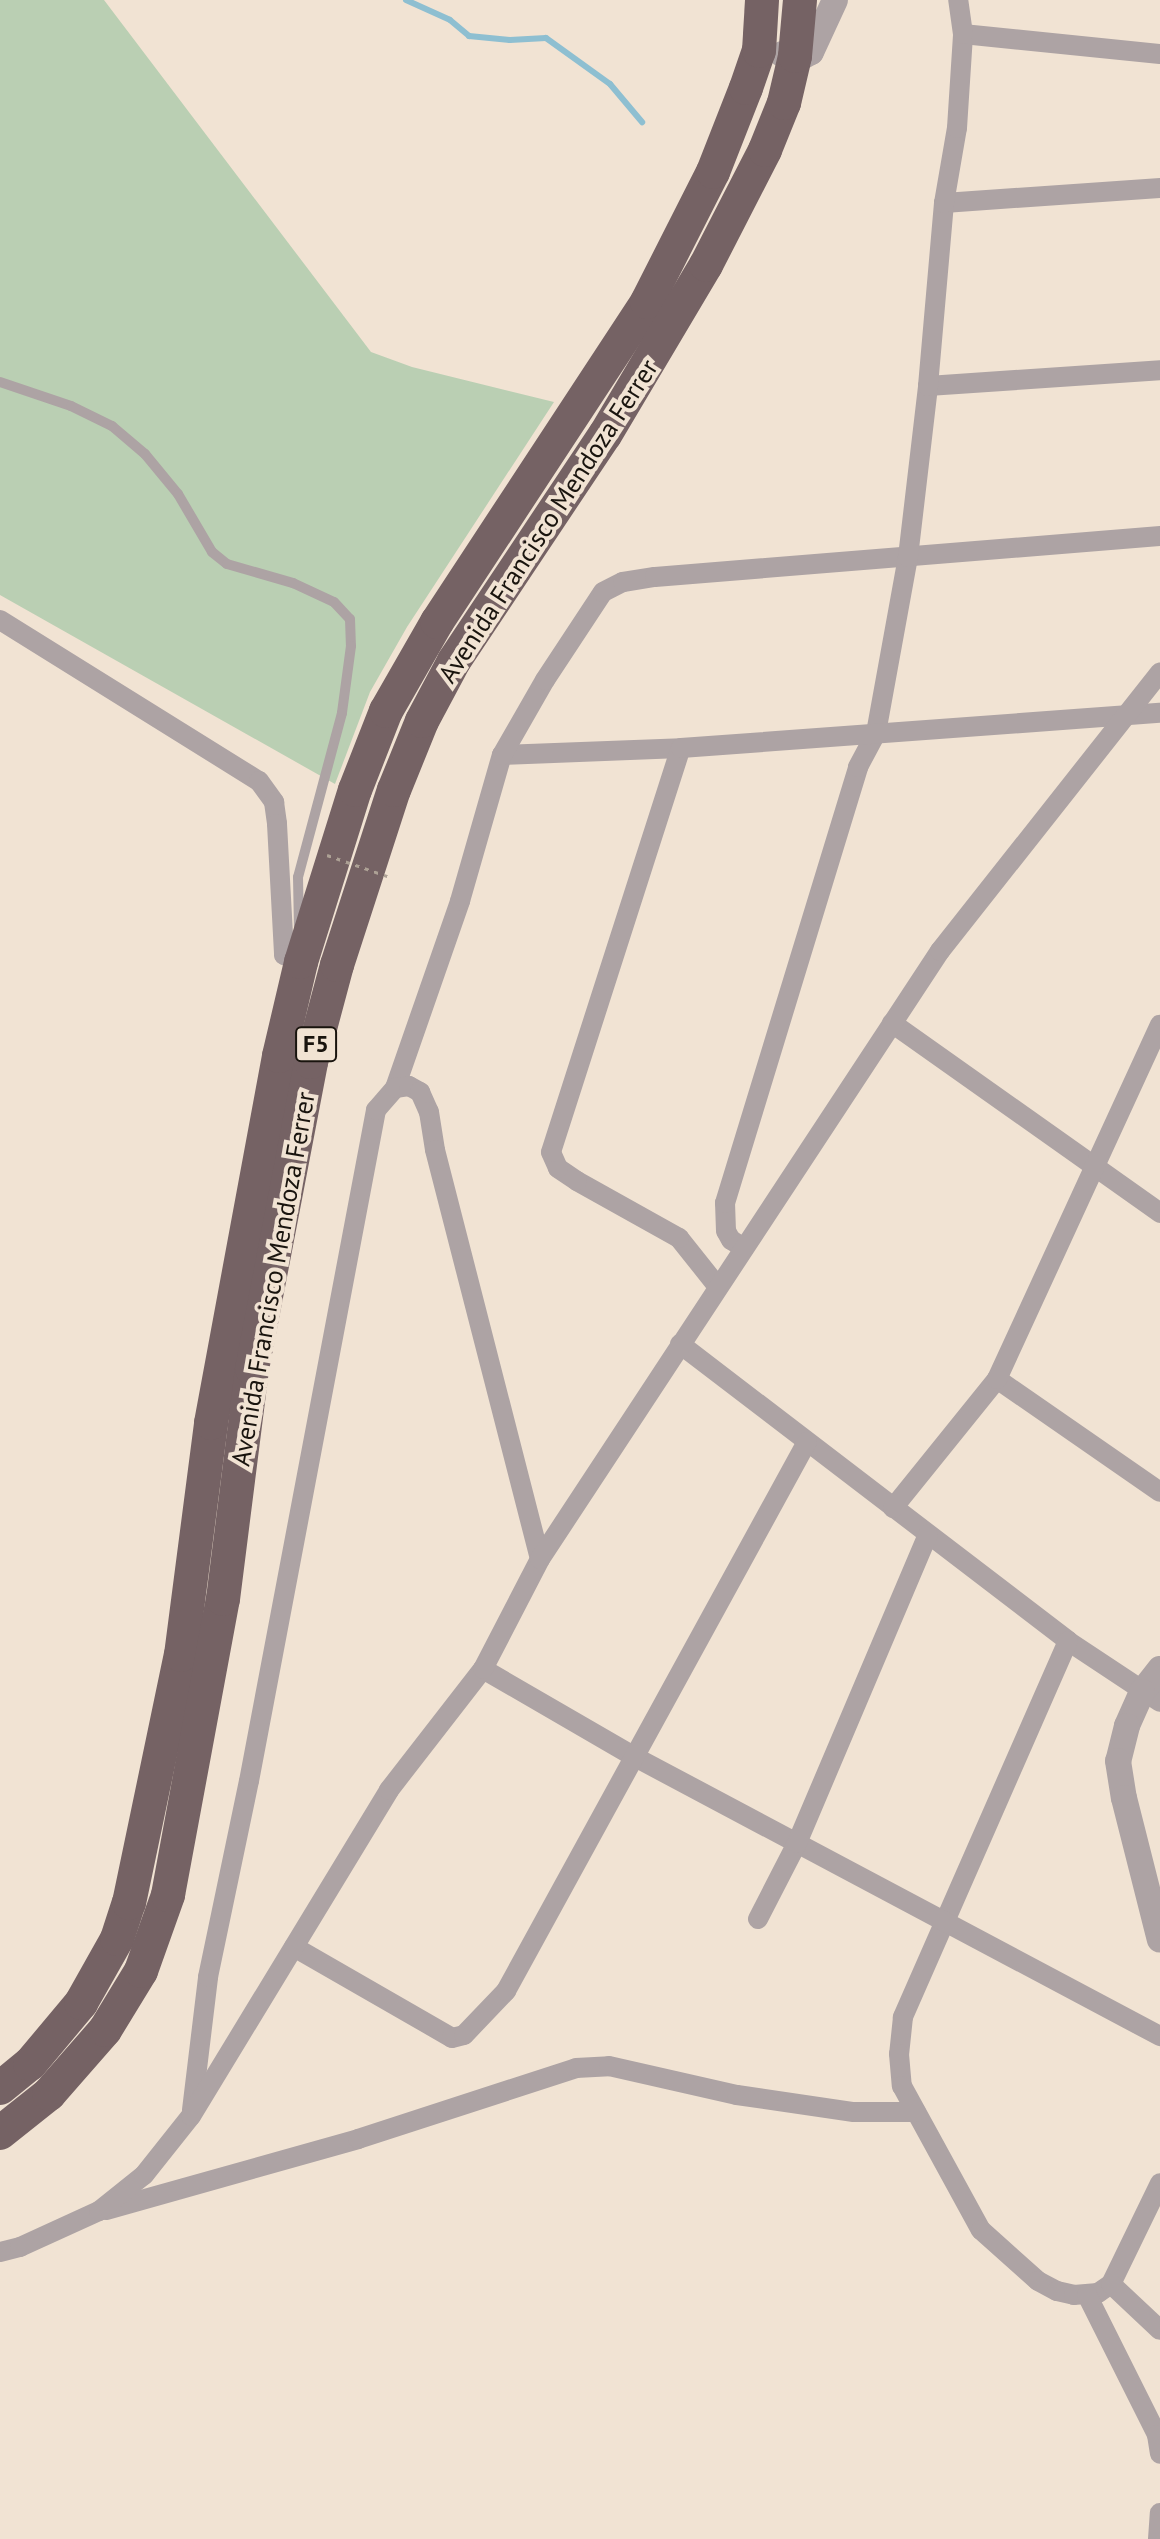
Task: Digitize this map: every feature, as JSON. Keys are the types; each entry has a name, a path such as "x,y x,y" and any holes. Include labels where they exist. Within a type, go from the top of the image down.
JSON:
{"highway":[{"name":"Avenida Francisco Mendoza Ferrer","path":"0,2133 49,2094 105,2030 141,1971 168,1895 191,1590 211,1423 279,1056 304,950 355,790 386,711 437,622 647,302 713,172 759,51 762,0"},
{"name":"Avenida Francisco Mendoza Ferrer","path":"0,2088 56,2037 88,1991 117,1939 182,1740 223,1599 252,1369 311,1062 337,965 394,790 422,721 488,605 605,435 706,265 765,150 784,103 795,56 800,0"},
{"path":"304,950 337,965"}],"street":[{"path":"759,51 802,57 811,52 835,0"},
{"path":"744,1248 731,1240 726,1231 725,1203 858,767 876,733 908,557 928,386 944,203 957,128 963,34 958,0"},
{"path":"963,34 1160,54"},
{"path":"944,203 1160,188"},
{"path":"928,386 1160,370"},
{"path":"191,2116 208,1977 249,1781 376,1110 395,1088 460,901 502,755 545,680 603,592 623,582 1160,536"},
{"path":"0,620 259,781 274,802 284,955 304,950"},
{"path":"99,2211 144,2175 191,2116 389,1790 483,1669 540,1559 940,951 1160,672"},
{"path":"502,755 681,748 1160,713"},
{"path":"681,748 551,1152 558,1168 577,1181 679,1238 718,1287"},
{"path":"892,1023 1160,1213"},
{"path":"893,1508 997,1379 1160,1025"},
{"path":"395,1088 409,1086 420,1092 429,1112 435,1150 540,1559"},
{"path":"680,1344 1068,1641 1155,1698"},
{"path":"997,1379 1160,1492"},
{"path":"294,1947 452,2038 464,2035 506,1991 807,1442"},
{"path":"758,1919 797,1843 928,1535"},
{"path":"1068,1641 942,1921 903,2017 899,2054 902,2086 981,2230 1038,2281 1057,2291 1087,2295 1098,2293 1111,2284 1160,2183"},
{"path":"483,1669 635,1757 1160,2036"},
{"path":"1160,1669 1155,1698 1136,1762 1160,1870"},
{"path":"1155,1698 1127,1726 1118,1761 1124,1798 1160,1940"},
{"path":"0,2252 20,2247 99,2211 358,2139 576,2068 609,2066 737,2095 854,2112 916,2112"},
{"path":"1111,2284 1160,2330"},
{"path":"1087,2295 1157,2435 1160,2454"},
{"path":"1158,2539 1160,2513"}],"lane":[{"path":"0,382 71,406 112,426 145,454 178,494 212,552 227,564 293,583 334,602 350,619 351,646 342,713 298,877 297,914 304,950"}],"path":[{"path":"327,855 387,876"}],"green space":[{"path":"0,0 104,0 371,352 412,367 554,402 407,627 370,692 335,784 0,595"}],"waterway":[{"path":"406,0 450,20 469,36 510,40 546,38 610,84 642,122"}]}
